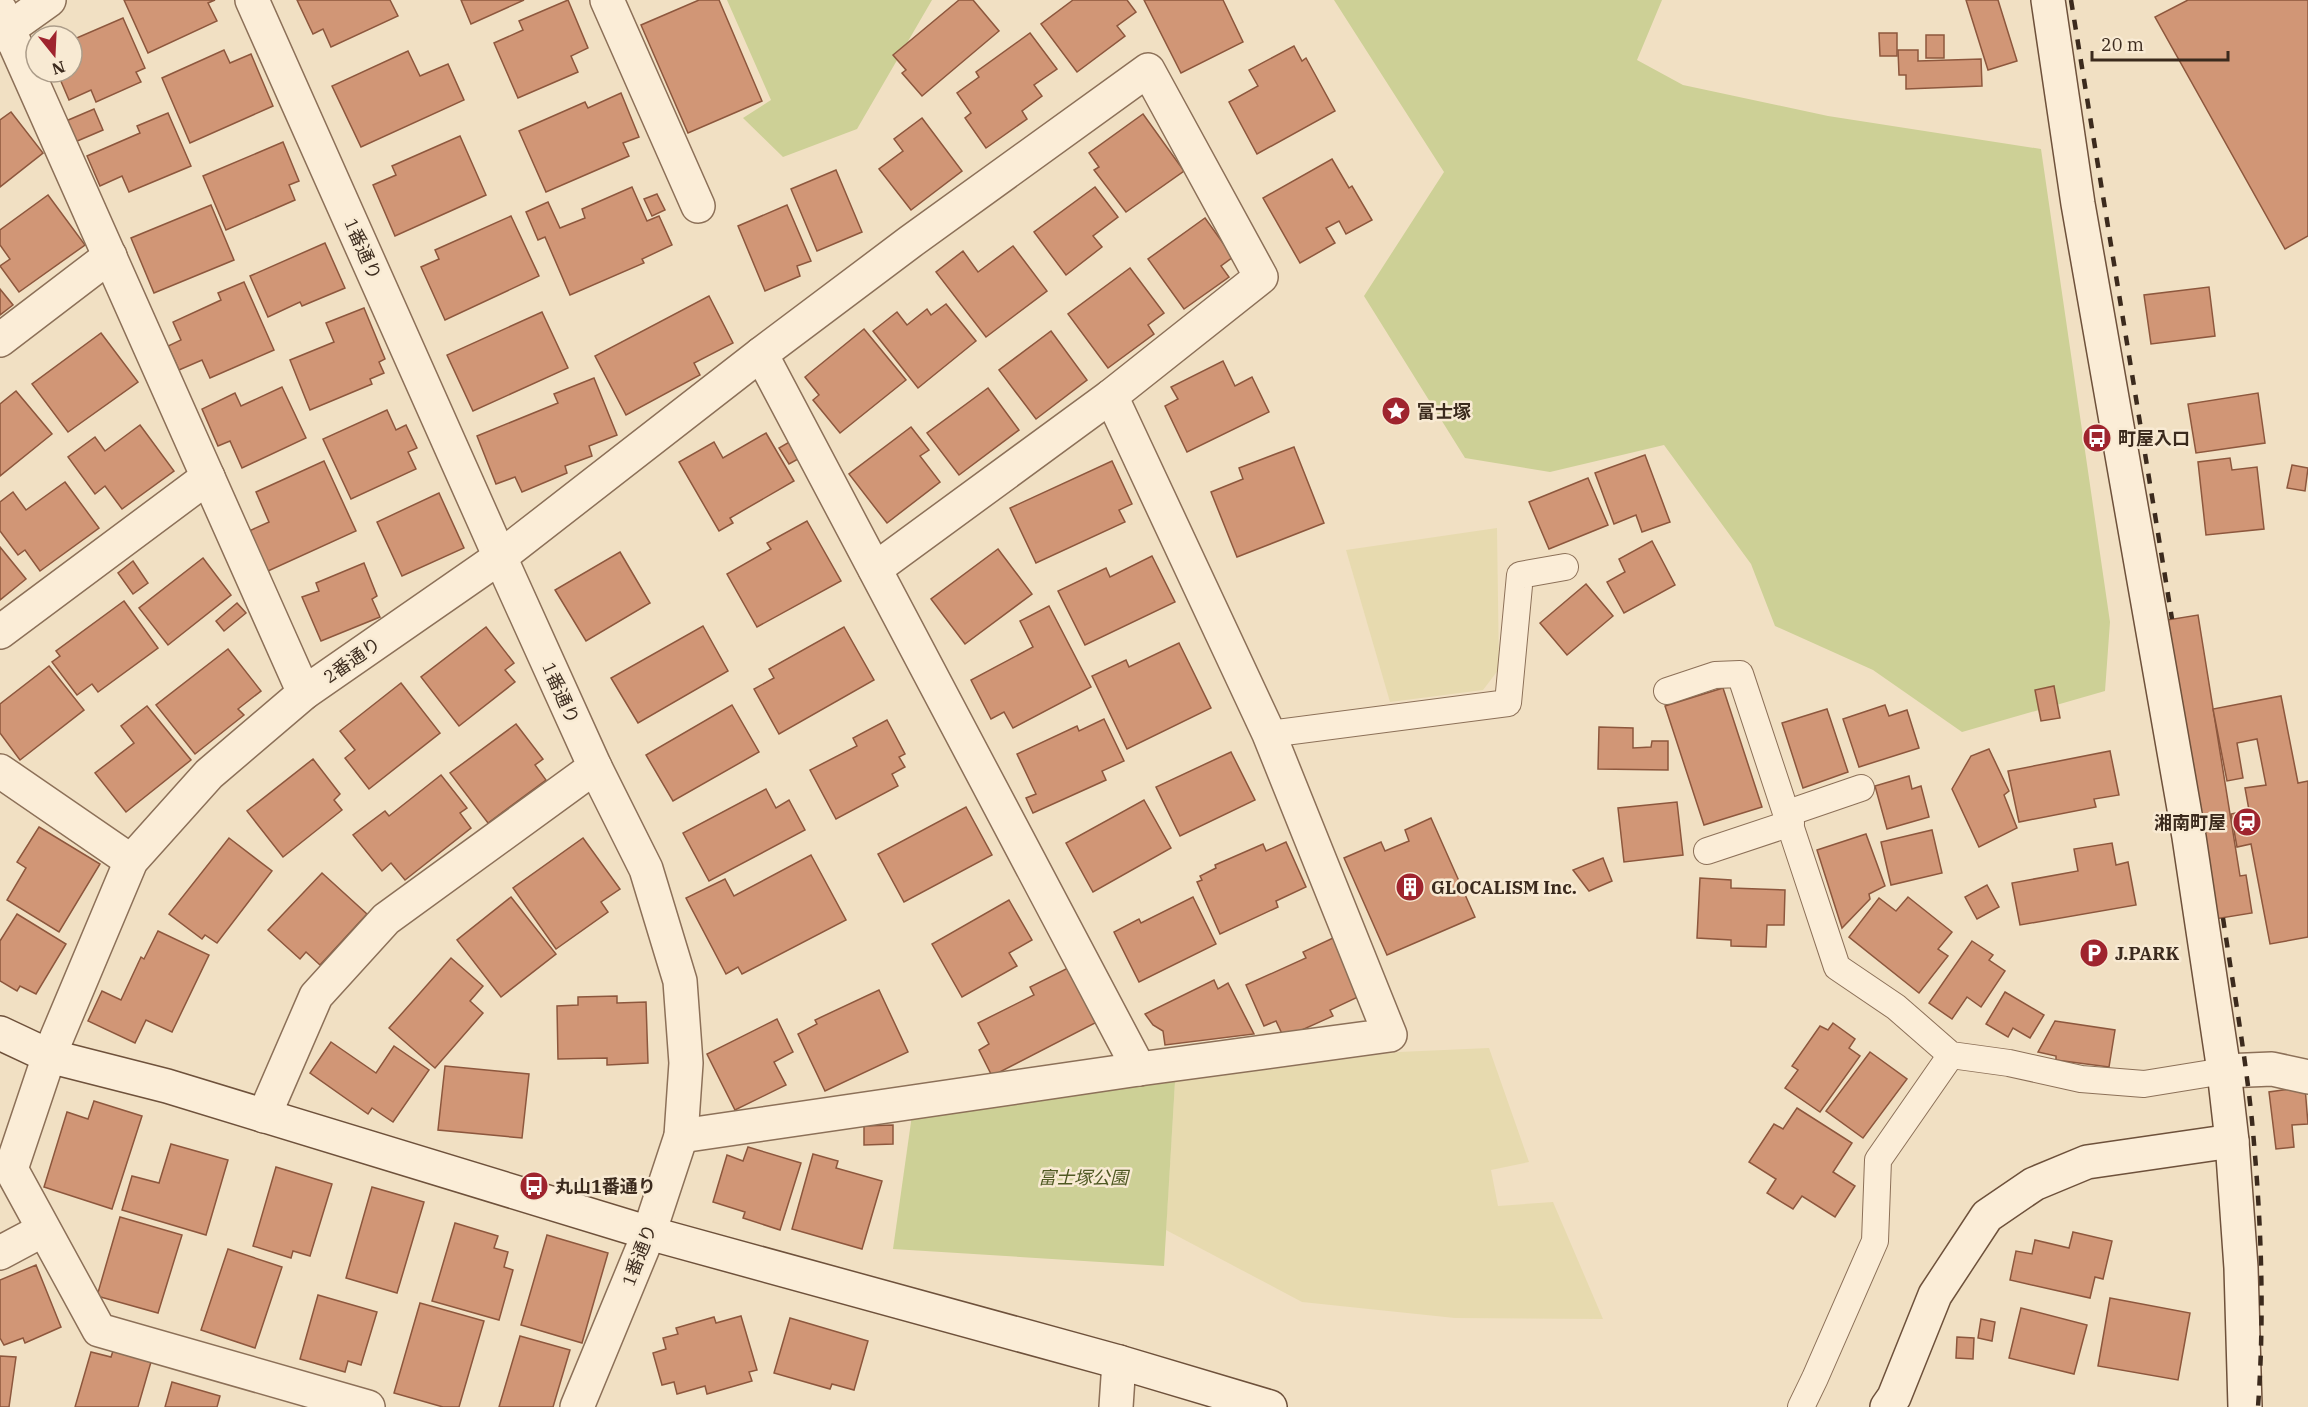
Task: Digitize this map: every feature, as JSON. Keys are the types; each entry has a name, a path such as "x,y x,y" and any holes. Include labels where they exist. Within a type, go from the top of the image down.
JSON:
{"street":[{"path":"49,0 3,24 110,256 304,693"},
{"name":"1番通り","path":"252,0 595,767 646,869 680,981 686,1063 681,1136 649,1233 577,1407"},
{"path":"607,0 698,206"},
{"path":"2048,0 2078,204 2189,837 2224,1071 2232,1141 2241,1268 2245,1407"},
{"name":"2番通り","path":"368,1407 99,1330 11,1169 49,1056 131,861 209,774 304,693 500,557 761,354 910,242 1148,70 1261,277 1111,396"},
{"path":"0,340 110,256"},
{"path":"761,354 1139,1068"},
{"path":"681,1136 1139,1068 1390,1035 1269,734 1111,396 875,569"},
{"path":"0,632 208,477"},
{"path":"264,1116 316,996 386,919 595,767"},
{"path":"0,771 131,861"},
{"path":"0,1033 49,1056 168,1086 649,1233 1119,1362 1270,1407"},
{"path":"2224,1071 2272,1069 2308,1077"},
{"path":"1887,1407 1894,1397 1935,1295 1987,1216 2034,1184 2087,1162 2232,1141"},
{"path":"0,1253 44,1230"},
{"path":"1116,1407 1119,1362"}],"lane":[{"path":"1269,734 1508,703 1520,574 1565,567"},
{"path":"1667,691 1715,675 1740,674 1837,967 1896,1007 1951,1055 2009,1063 2082,1079 2144,1084 2224,1071"},
{"path":"1707,851 1861,788"},
{"path":"1801,1407 1875,1241 1878,1160 1951,1055"}],"shaded area":[{"path":"1497,528 1499,669 1483,690 1390,702 1346,550"},
{"path":"1489,1048 1529,1162 1491,1170 1498,1206 1553,1202 1603,1319 1455,1318 1302,1302 1166,1230 1175,1082 1399,1052"}],"green space":[{"path":"727,0 932,0 857,129 783,157 743,118 771,100"},
{"path":"1334,0 1662,0 1637,60 1683,85 1828,116 2041,149 2110,622 2105,691 1962,732 1873,670 1775,626 1751,564 1664,445 1550,472 1465,458 1364,296 1444,172"},
{"name":"富士塚公園","path":"1175,1082 1164,1266 893,1249 912,1115"}],"building":[{"path":"124,0 215,0 208,3 217,21 148,53"},
{"path":"297,0 390,0 398,16 331,47 323,29 313,34"},
{"path":"461,0 524,0 471,24"},
{"path":"568,0 588,48 571,56 578,72 518,98 494,43 523,30 519,21"},
{"path":"699,0 719,0 762,101 688,133 641,25"},
{"path":"959,0 973,0 999,31 922,96 902,73 906,70 893,55"},
{"path":"1073,0 1127,0 1136,12 1117,26 1125,36 1077,72 1041,24"},
{"path":"1144,0 1223,0 1243,42 1181,73"},
{"path":"1966,0 1998,0 2017,61 1988,70"},
{"path":"2188,0 2308,0 2308,236 2285,249 2155,17"},
{"path":"123,18 145,68 136,72 141,82 96,102 91,90 69,100 62,84 84,84 84,35"},
{"path":"1030,33 1057,69 1034,85 1042,96 1022,111 1027,119 986,148 965,118 971,113 957,93 979,77 976,72"},
{"path":"1879,33 1897,33 1897,56 1880,56"},
{"path":"1926,35 1944,35 1944,58 1926,58"},
{"path":"1294,46 1302,61 1306,58 1335,111 1257,154 1229,102 1258,86 1249,70"},
{"path":"224,50 230,63 251,54 273,106 190,143 162,78"},
{"path":"1898,50 1918,50 1918,61 1981,59 1982,86 1906,89 1906,75 1899,75"},
{"path":"408,51 420,76 448,64 464,100 361,147 332,86"},
{"path":"621,93 639,137 623,143 629,156 546,192 519,131 585,102 588,108"},
{"path":"94,109 103,130 75,142 66,121"},
{"path":"11,112 43,153 0,187 0,120"},
{"path":"168,113 191,166 129,192 122,176 100,186 87,156 140,133 137,126"},
{"path":"1143,114 1184,171 1126,212 1094,170 1099,167 1089,153"},
{"path":"922,118 962,171 911,210 879,169 903,151 894,139"},
{"path":"460,136 486,195 395,236 373,185 396,175 392,166"},
{"path":"283,142 299,181 289,185 295,200 226,230 203,176"},
{"path":"1332,159 1349,188 1352,186 1372,220 1346,234 1339,221 1326,228 1335,243 1300,263 1263,198"},
{"path":"836,170 862,232 817,251 791,189"},
{"path":"632,187 647,221 659,216 672,245 642,259 644,263 570,295 545,237 538,240 526,212 548,202 560,228 585,218 582,209"},
{"path":"1095,187 1118,217 1093,236 1102,247 1066,275 1034,232"},
{"path":"657,194 665,210 652,216 644,199"},
{"path":"48,195 85,245 19,292 0,266 10,259 0,245 0,230"},
{"path":"211,205 234,260 154,293 131,238"},
{"path":"787,205 811,261 797,266 800,276 765,291 738,226"},
{"path":"511,216 539,276 445,320 421,267 439,259 435,250"},
{"path":"1205,218 1233,257 1221,266 1229,277 1184,309 1148,259"},
{"path":"325,243 345,288 302,306 300,302 268,317 250,276"},
{"path":"1013,246 1047,291 986,337 936,272 963,251 978,272"},
{"path":"1130,268 1164,313 1148,325 1154,334 1108,368 1068,314"},
{"path":"244,282 274,350 210,378 202,360 179,370 168,346 181,340 173,322 221,300 218,293"},
{"path":"2209,287 2215,336 2151,344 2144,295"},
{"path":"0,289 13,305 0,315"},
{"path":"709,296 733,343 694,363 700,375 626,415 595,356"},
{"path":"946,304 976,341 918,388 873,331 897,312 907,325 927,309 931,315"},
{"path":"364,308 385,359 379,362 384,373 370,379 372,384 310,410 290,360 334,342 326,323"},
{"path":"542,312 568,368 473,411 447,355"},
{"path":"864,329 906,380 840,433 813,400 819,395 805,377"},
{"path":"1051,331 1087,380 1036,419 999,370"},
{"path":"101,333 138,382 68,432 32,384"},
{"path":"1223,361 1235,386 1252,377 1269,412 1187,452 1165,406 1178,399 1171,387"},
{"path":"594,378 617,435 589,446 592,456 565,466 567,473 522,492 515,477 496,484 477,436 558,403 554,394"},
{"path":"282,387 306,438 242,468 230,441 218,446 202,409 235,393 241,406"},
{"path":"988,388 1019,430 959,475 927,433"},
{"path":"16,391 52,434 0,476 0,404"},
{"path":"2258,393 2265,443 2196,453 2188,404"},
{"path":"387,410 396,430 406,425 417,448 408,452 416,469 351,499 323,439"},
{"path":"140,425 174,471 122,509 105,486 95,494 68,457 95,437 105,451"},
{"path":"911,427 929,450 920,456 940,482 887,523 849,474"},
{"path":"766,433 794,481 730,518 733,523 719,531 679,462 714,442 723,458"},
{"path":"791,441 800,458 789,464 779,448"},
{"path":"1294,447 1324,523 1237,557 1211,492 1243,479 1239,468"},
{"path":"1645,455 1670,522 1642,532 1636,515 1614,524 1595,473"},
{"path":"2230,458 2232,470 2257,467 2264,529 2206,535 2198,462"},
{"path":"324,461 356,531 268,571 249,531 269,522 256,492"},
{"path":"1112,461 1132,504 1119,510 1125,522 1036,563 1010,508"},
{"path":"2292,465 2308,468 2305,491 2287,488"},
{"path":"1588,478 1608,525 1549,549 1529,502"},
{"path":"65,482 99,528 40,571 25,550 18,555 0,531 0,502 13,492 26,510"},
{"path":"439,493 464,548 402,576 377,522"},
{"path":"807,521 841,581 757,627 727,574 771,549 767,543"},
{"path":"1652,541 1675,585 1624,613 1607,582 1625,572 1619,559"},
{"path":"0,547 26,579 0,600"},
{"path":"998,549 1032,594 965,644 931,599"},
{"path":"620,552 650,603 586,641 555,590"},
{"path":"1152,556 1175,602 1085,645 1058,591 1106,568 1110,577"},
{"path":"203,558 231,595 168,645 139,608"},
{"path":"133,561 148,583 133,594 118,573"},
{"path":"364,563 377,596 372,599 380,617 321,641 302,597 319,591 316,583"},
{"path":"1586,584 1613,616 1567,655 1540,623"},
{"path":"124,601 158,648 98,692 92,684 77,695 52,662 60,656 56,651"},
{"path":"237,603 246,613 224,631 216,621"},
{"path":"1049,606 1091,687 1013,728 1004,712 991,719 971,680 1033,647 1020,621"},
{"name":"湘南町屋","path":"2198,615 2240,876 2246,875 2252,913 2215,919 2167,620"},
{"path":"703,626 728,671 638,723 611,678"},
{"path":"486,627 514,663 505,670 515,682 459,726 421,677"},
{"path":"844,627 874,680 779,734 754,689 774,678 769,669"},
{"path":"1179,643 1211,708 1127,749 1092,676 1126,660 1129,667"},
{"path":"228,649 261,691 238,709 244,715 195,754 156,705"},
{"path":"49,666 84,710 20,760 0,733 0,704"},
{"path":"401,683 440,733 369,789 345,758 355,750 340,731"},
{"path":"2054,686 2060,718 2041,721 2035,690"},
{"path":"1723,688 1762,807 1704,825 1665,706"},
{"path":"2281,696 2298,783 2308,781 2308,937 2270,944 2251,844 2237,847 2231,814 2249,810 2245,788 2266,785 2257,739 2237,743 2243,778 2227,781 2213,709"},
{"path":"732,705 759,752 673,801 646,755"},
{"path":"1885,705 1889,716 1907,710 1919,748 1859,767 1843,719"},
{"path":"147,706 191,760 126,812 95,773 134,743 121,726"},
{"path":"1827,709 1848,772 1803,788 1782,723"},
{"path":"1104,719 1124,761 1102,771 1106,780 1033,813 1026,798 1036,794 1017,754 1077,726 1079,731"},
{"path":"887,720 905,754 899,757 905,767 892,774 898,786 836,819 810,770 857,746 853,738"},
{"path":"516,724 543,759 535,765 546,780 488,823 450,773"},
{"path":"1599,727 1633,728 1633,748 1651,747 1652,741 1668,741 1668,770 1598,769"},
{"path":"1989,749 2009,791 2004,795 2017,828 1979,847 1952,789 1971,756"},
{"path":"2110,751 2119,795 2094,799 2096,807 2019,822 2008,771"},
{"path":"1231,752 1255,800 1180,836 1156,787"},
{"path":"313,759 340,794 334,800 342,810 283,857 247,811"},
{"path":"441,775 467,808 460,813 471,828 405,880 391,863 382,871 353,835 385,811 389,816"},
{"path":"1909,776 1912,789 1921,786 1929,817 1887,829 1875,786"},
{"path":"766,789 776,808 789,800 805,830 709,881 683,833"},
{"path":"1144,800 1171,848 1093,892 1066,843"},
{"path":"1677,802 1683,855 1624,862 1618,808"},
{"path":"966,807 992,855 904,902 878,854"},
{"name":"GLOCALISM Inc.","path":"1431,818 1475,917 1387,955 1344,858 1381,842 1385,851 1409,841 1405,830"},
{"path":"39,827 100,864 59,932 7,900 26,868 17,862"},
{"path":"1932,830 1942,873 1891,885 1881,842"},
{"path":"1866,834 1885,886 1869,894 1870,899 1842,928 1817,850"},
{"path":"229,838 272,871 217,943 205,935 202,939 169,914"},
{"path":"583,838 620,889 601,902 608,912 556,949 513,888"},
{"path":"1286,842 1306,887 1276,901 1278,907 1220,934 1197,882 1202,880 1200,876 1216,868 1215,865 1263,844 1266,851"},
{"path":"2112,843 2116,865 2128,862 2136,905 2020,925 2012,883 2078,871 2074,849"},
{"path":"811,855 846,920 742,974 738,967 726,974 686,898 725,879 734,896"},
{"path":"1603,858 1612,881 1589,891 1573,870"},
{"path":"322,873 367,914 320,965 306,952 300,959 268,930"},
{"path":"1700,878 1731,880 1731,888 1785,890 1784,925 1767,925 1766,947 1731,946 1731,940 1697,938"},
{"path":"1987,885 1999,907 1977,919 1965,897"},
{"path":"511,897 556,954 501,997 457,940"},
{"path":"1193,897 1216,944 1139,982 1114,932 1139,919 1141,923"},
{"path":"1908,897 1952,932 1938,949 1948,956 1919,993 1849,937 1879,898 1896,911"},
{"path":"1009,900 1032,940 1009,953 1017,966 962,997 932,944"},
{"path":"17,914 66,944 36,994 20,986 17,991 0,981 0,941"},
{"path":"158,931 209,955 172,1032 146,1020 135,1043 88,1021 102,991 121,1000 141,957 144,959"},
{"path":"1333,938 1358,997 1330,1010 1333,1016 1284,1038 1276,1021 1264,1026 1246,985 1306,958 1303,952"},
{"path":"1972,941 1993,955 1989,960 2005,971 1981,1007 1967,997 1952,1019 1929,1003"},
{"path":"451,958 483,986 470,1001 483,1013 435,1068 389,1028"},
{"path":"1070,967 1097,1022 992,1076 979,1050 989,1044 978,1023 1034,995 1030,987"},
{"path":"1214,980 1218,989 1228,983 1254,1034 1165,1045 1163,1031 1153,1025 1145,1014"},
{"path":"879,990 908,1052 825,1091 798,1034 817,1024 815,1020"},
{"path":"2005,992 2044,1015 2030,1038 2013,1028 2008,1037 1986,1024"},
{"path":"617,996 617,1003 646,1002 648,1063 607,1065 607,1058 558,1059 557,1006 578,1005 578,997"},
{"path":"777,1019 793,1052 774,1062 786,1085 735,1110 707,1054"},
{"path":"2055,1021 2115,1030 2109,1067 2056,1060 2056,1056 2038,1052"},
{"path":"1833,1023 1855,1039 1849,1048 1860,1056 1820,1112 1785,1088 1798,1070 1792,1066 1820,1026 1828,1030"},
{"path":"331,1042 376,1073 394,1046 429,1070 393,1122 372,1108 368,1114 310,1073"},
{"path":"1870,1052 1907,1079 1863,1138 1826,1111"},
{"path":"445,1066 529,1074 522,1138 438,1130"},
{"path":"2305,1087 2308,1124 2292,1125 2294,1147 2276,1149 2269,1092"},
{"path":"94,1101 142,1116 112,1209 44,1187 67,1112 88,1119"},
{"path":"1797,1108 1852,1143 1833,1172 1855,1186 1835,1217 1802,1196 1793,1209 1767,1193 1776,1179 1749,1162 1774,1124 1783,1129"},
{"path":"893,1125 893,1144 864,1145 864,1126"},
{"path":"171,1144 228,1160 206,1235 122,1210 132,1176 159,1183"},
{"path":"748,1147 801,1163 780,1230 743,1218 745,1212 713,1202 727,1155 743,1161"},
{"path":"813,1154 838,1161 836,1168 882,1181 862,1249 792,1229"},
{"path":"276,1167 332,1184 310,1256 293,1251 291,1258 253,1246"},
{"path":"372,1187 424,1202 397,1293 346,1278"},
{"path":"120,1217 182,1235 158,1313 97,1296"},
{"path":"455,1223 498,1236 494,1248 508,1252 504,1267 513,1270 499,1320 432,1301"},
{"path":"2073,1232 2112,1241 2103,1279 2095,1277 2090,1298 2010,1280 2016,1251 2032,1254 2035,1240 2069,1248"},
{"path":"547,1235 608,1253 582,1343 521,1325"},
{"path":"228,1249 282,1267 255,1348 201,1330"},
{"path":"36,1265 61,1327 25,1343 23,1338 4,1345 0,1338 0,1280"},
{"path":"318,1295 377,1312 361,1365 348,1361 345,1372 300,1359"},
{"path":"2110,1298 2190,1313 2178,1380 2098,1366"},
{"path":"420,1303 484,1321 459,1407 443,1407 394,1393"},
{"path":"2021,1308 2087,1325 2074,1374 2009,1358"},
{"path":"741,1316 757,1370 749,1372 752,1381 707,1394 705,1386 677,1394 674,1382 662,1385 653,1353 666,1349 663,1338 678,1334 676,1328 714,1317 716,1323"},
{"path":"790,1318 868,1341 854,1390 832,1384 830,1389 774,1373"},
{"path":"1981,1319 1995,1322 1992,1341 1978,1338"},
{"path":"520,1336 570,1350 553,1407 499,1407"},
{"path":"1957,1337 1974,1338 1973,1359 1956,1358"},
{"path":"113,1351 151,1362 138,1407 75,1407 91,1352 111,1357"},
{"path":"0,1356 16,1357 9,1407 0,1407"},
{"path":"172,1382 220,1396 217,1407 165,1407"}],"railway":[{"path":"2071,0 2172,619"},
{"path":"2223,918 2249,1096 2258,1192 2262,1299 2258,1407"}],"place":[{"name":"富士塚","path":"1396,411"},
{"name":"町屋入口","path":"2097,438"},
{"name":"湘南町屋","path":"2247,822"},
{"name":"GLOCALISM Inc.","path":"1410,887"},
{"name":"J.PARK","path":"2094,953"},
{"name":"丸山1番通り","path":"534,1186"}]}
